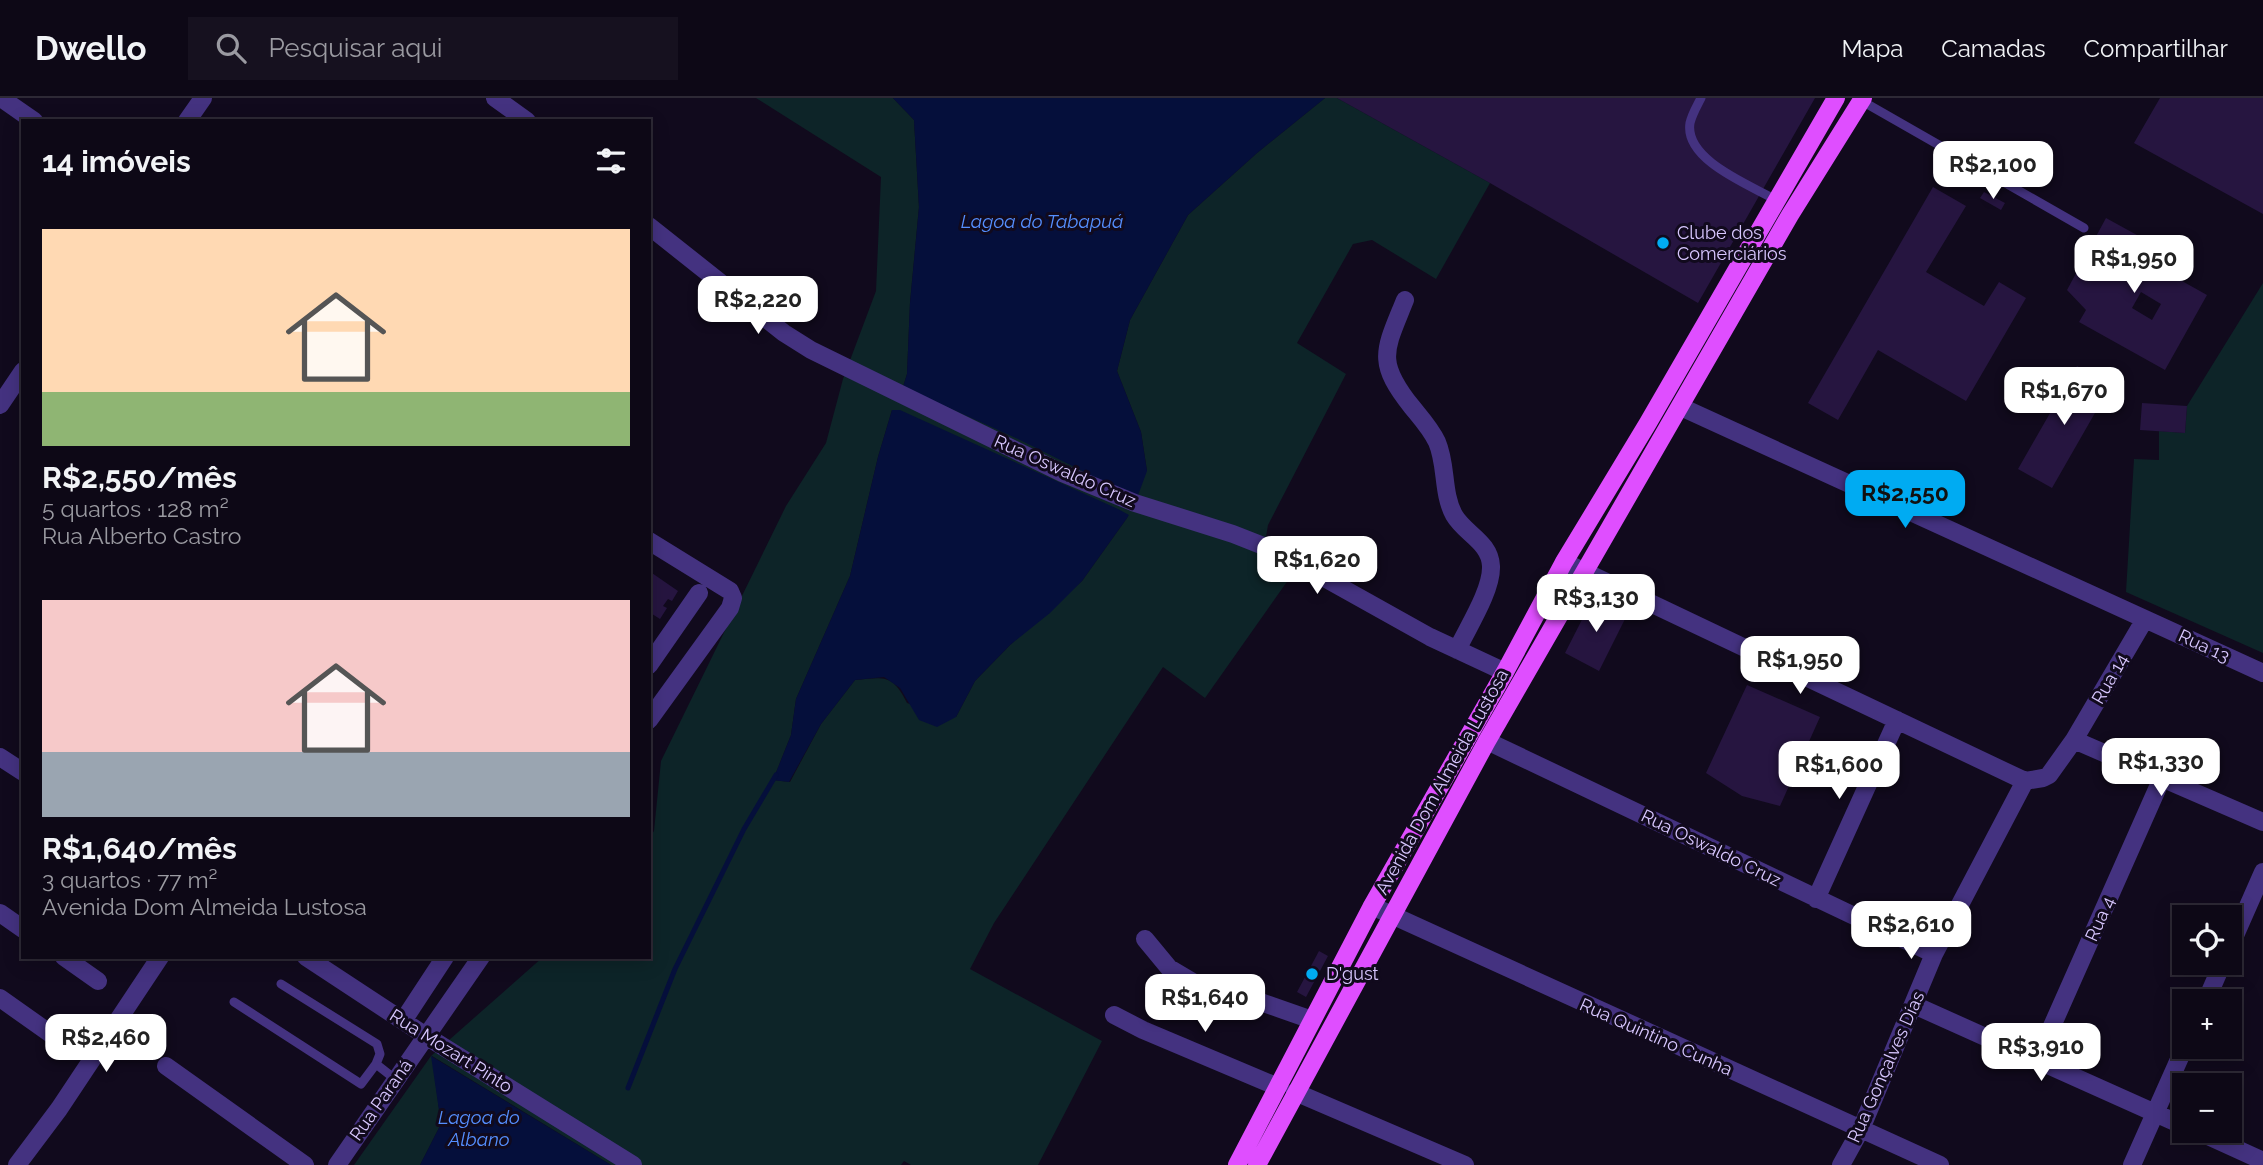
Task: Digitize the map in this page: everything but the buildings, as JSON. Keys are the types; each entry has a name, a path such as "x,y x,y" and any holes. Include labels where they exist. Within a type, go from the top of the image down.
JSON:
{"main road":[{"name":"Avenida Dom Almeida Lustosa","path":"1258,1165 1312,1020 1372,906 1564,562 1648,423 1836,98"},
{"name":"Avenida Dom Almeida Lustosa","path":"1237,1165 1287,1089 1391,916 1584,572 1790,215 1863,99"}],"street":[{"path":"1,98 31,119"},
{"path":"188,119 202,98"},
{"path":"495,98 524,119"},
{"name":"Rua Oswaldo Cruz","path":"651,228 784,333 811,350 1062,473 1135,503 1233,534 1276,551 1457,650 1505,672"},
{"path":"1405,300 1389,339 1386,355 1388,372 1438,445 1449,505 1462,526 1482,544 1489,555 1491,568 1488,586 1457,650"},
{"path":"11,398 21,376"},
{"name":"Rua 13","path":"1681,407 2263,673"},
{"path":"651,542 730,591 733,598 730,608 651,717"},
{"path":"1564,562 2025,781"},
{"path":"651,662 699,593"},
{"name":"Rua 14","path":"2025,781 2049,775 2074,740 2145,619"},
{"path":"1816,899 1897,720"},
{"path":"2074,740 2263,822"},
{"name":"Rua Oswaldo Cruz","path":"1488,741 1934,954"},
{"path":"0,757 21,771"},
{"name":"Rua 4","path":"2037,1060 2162,778"},
{"name":"Rua Gonçalves Días","path":"1841,1165 1861,1129 1934,954 2025,781"},
{"path":"2242,920 2263,872"},
{"name":"Rua Quintino Cunha","path":"1372,906 1940,1165"},
{"path":"0,913 21,928"},
{"path":"1145,939 1169,968 1196,984 1252,999 1312,1020"},
{"path":"67,959 98,981"},
{"path":"17,1165 59,1109 159,959"},
{"name":"Rua Mozart Pinto","path":"309,959 426,1036 633,1165"},
{"path":"403,1021 444,959"},
{"name":"Rua Paraná","path":"337,1165 480,959"},
{"path":"0,998 55,1037"},
{"path":"1914,1005 2172,1120"},
{"path":"1114,1016 1465,1165"},
{"path":"2132,1165 2179,1059"},
{"path":"166,1066 305,1165"},
{"path":"2224,1143 2263,1161"}],"lane":[{"path":"1701,98 1690,125 1691,138 1697,149 1715,166 1776,200"},
{"path":"1863,99 2084,228"},
{"path":"234,1002 361,1084 380,1054 377,1044 281,984"},
{"path":"376,1064 395,1079"}],"green space":[{"path":"756,98 893,98 914,120 919,207 907,374 903,387 945,404 1147,471 1141,432 1117,371 1130,320 1188,215 1257,153 1325,98 1337,98 1490,183 1436,279 1372,240 1353,244 1297,343 1346,374 1268,525 1263,554 1291,576 1205,698 1163,667 994,923 970,969 1102,1041 1038,1165 911,1165 904,1161 901,1165 611,1165 432,1056 441,1124 420,1165 354,1165 431,1056 541,959 651,959 651,835 654,831 661,761 786,506 826,443 843,379 876,291 881,177","holes":["892,410 1128,515 1082,581 1010,645 975,681 956,717 907,703 897,687 887,680 855,680 821,724 790,782 773,780 791,735 796,699 850,576"]},
{"path":"2263,283 2263,653 2126,592 2134,459 2159,460 2159,431 2185,433 2187,406"}],"water":[{"name":"Lagoa do Tabapuá","path":"893,98 1325,98 1257,153 1188,215 1130,320 1117,371 1141,432 1147,471 1137,498 1018,439 903,387 907,374 919,207 914,120"},
{"path":"892,410 900,410 1129,515 1082,581 1050,613 1010,645 975,681 956,717 937,727 919,720 900,688 884,677 855,680 821,724 789,782 773,780 791,735 796,699 850,576"},
{"name":"Lagoa do Albano","path":"431,1056 611,1165 420,1165 441,1124"}],"waterway":[{"path":"628,1088 675,969 744,829 776,775"}],"place":[{"name":"Clube dos Comerciários","path":"1663,243"},
{"name":"D'gust","path":"1312,974"}]}
